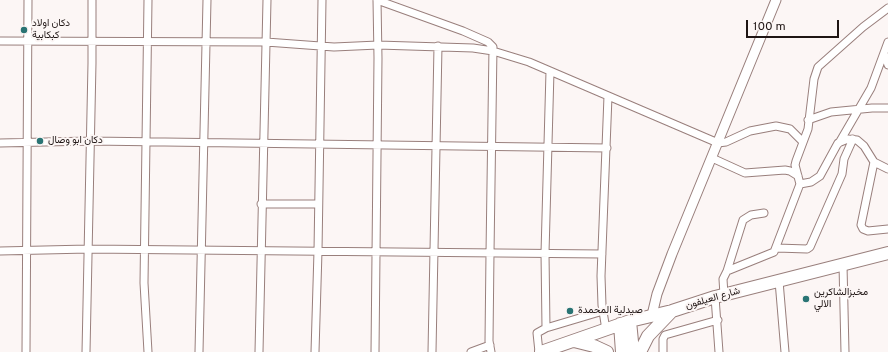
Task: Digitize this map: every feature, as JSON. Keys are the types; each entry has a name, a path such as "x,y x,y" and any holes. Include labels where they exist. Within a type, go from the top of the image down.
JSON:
{"highway":[{"name":"شارع العيلفون","path":"540,352 567,346 625,323 652,315 672,311 720,296 888,253"},
{"path":"640,352 648,336 672,311"},
{"path":"622,352 625,323"},
{"path":"625,323 633,352"},
{"path":"567,346 594,346 608,352"}],"street":[{"path":"26,352 28,0"},
{"path":"86,352 92,0"},
{"path":"148,0 144,250 144,283 148,352"},
{"path":"200,352 207,0"},
{"path":"258,352 262,144 267,0"},
{"path":"315,352 322,0"},
{"path":"375,352 378,45 377,0 488,42 493,47 490,349 470,352"},
{"path":"652,315 657,294 672,254 776,0"},
{"path":"727,271 770,255 777,248 799,180 796,161 808,129 814,79 818,67 863,27 888,8"},
{"path":"0,42 266,42 338,47 378,45 438,46 493,51 529,62 718,143 726,142 750,131 776,126 790,129 803,142"},
{"path":"712,158 745,173 785,170 790,171 799,180 811,182 820,176 871,88 888,42"},
{"path":"432,352 438,46"},
{"path":"884,52 888,65"},
{"path":"546,328 545,253 550,71"},
{"path":"606,330 602,311 602,254 608,96"},
{"path":"808,120 831,112 888,108"},
{"path":"838,143 853,138 860,142 874,162 888,169"},
{"path":"777,248 807,249 810,247 842,174 844,159 853,138"},
{"path":"0,143 90,141 607,148"},
{"path":"874,162 861,225 863,229 868,231 888,229"},
{"path":"261,204 318,204"},
{"path":"720,352 718,320 723,276 727,271 743,220 751,215 764,213"},
{"path":"0,251 88,249 602,254"},
{"path":"843,265 845,352"},
{"path":"779,281 785,352"},
{"path":"540,352 537,334 546,328 602,311"},
{"path":"664,352 663,339 665,335 718,320"}],"place":[{"name":"دكان اولاد كبكابية","path":"24,30"},
{"name":"دكان ابو وصال","path":"40,141"},
{"name":"مخبزالشاكرين الالي","path":"806,299"},
{"name":"صيدلية المحمدة","path":"570,311"}]}
